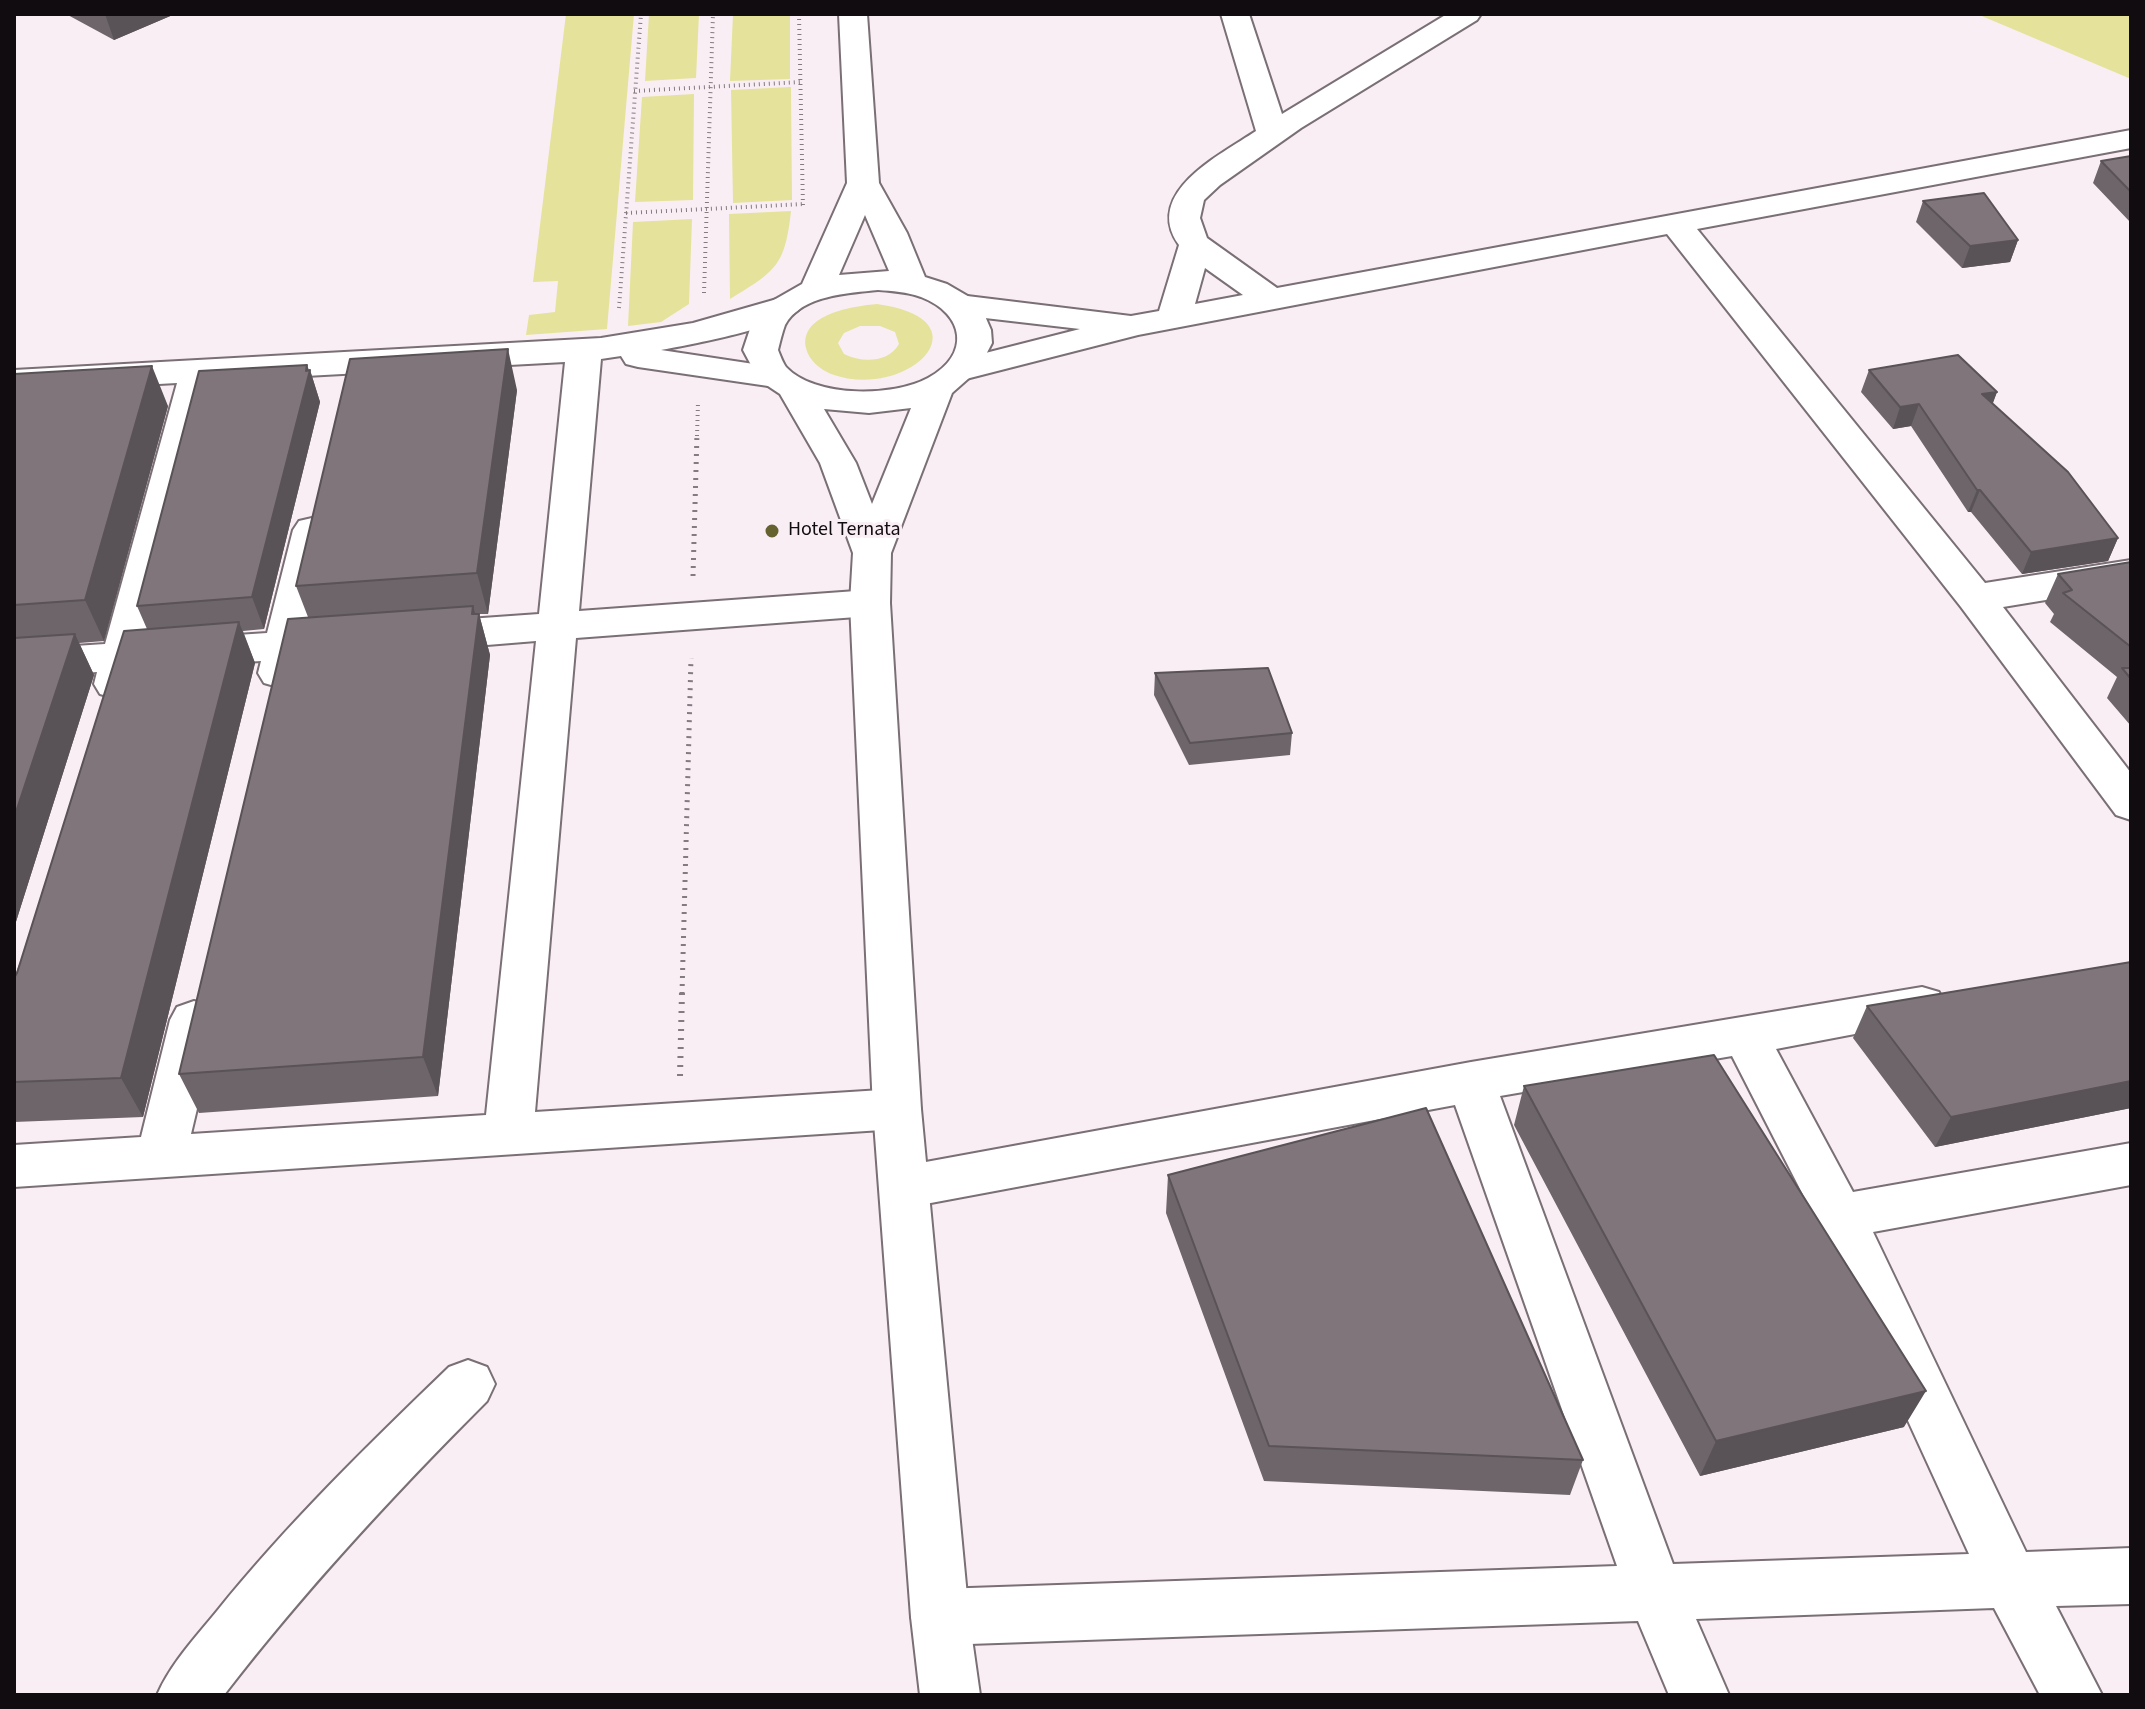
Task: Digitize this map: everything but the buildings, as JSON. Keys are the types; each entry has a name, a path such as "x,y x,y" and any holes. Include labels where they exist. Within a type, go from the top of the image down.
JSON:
{"street":[{"path":"853,14 863,183 891,233 910,282"},
{"path":"1235,14 1272,132"},
{"path":"1272,300 1195,245 1186,234 1182,219 1188,200 1204,183 1272,132 1467,14"},
{"path":"590,351 699,366 785,383 828,401 866,404 904,399 950,378 1137,325 2131,139"},
{"path":"816,290 863,183"},
{"path":"1675,223 1975,598 2131,804"},
{"path":"1173,320 1195,245"},
{"path":"14,413 21,381 590,351 693,335 748,321 816,290 846,282 910,282 937,292 959,305 970,320 976,336 973,353 950,378 872,553 870,603 897,1109 940,1617 950,1695"},
{"path":"959,305 1137,325"},
{"path":"784,307 769,323 761,341 764,359 785,383 838,463 872,553"},
{"path":"508,1135 558,627 590,351"},
{"path":"340,408 350,364"},
{"path":"105,716 198,372"},
{"path":"270,707 319,497"},
{"path":"1975,598 2131,573"},
{"path":"14,664 870,603"},
{"path":"161,1157 202,986"},
{"path":"904,1187 1471,1082 1958,998"},
{"path":"1745,1036 1840,1216 2009,1578 2072,1695"},
{"path":"1471,1082 1656,1595 1699,1695"},
{"path":"14,1166 897,1109"},
{"path":"1840,1216 2131,1164"},
{"path":"187,1695 270,1590 366,1484 468,1384"},
{"path":"940,1617 1656,1595 2009,1578 2131,1576"}],"path":[{"path":"619,318 633,91 641,14"},
{"path":"704,302 713,14"},
{"path":"799,14 802,217"},
{"path":"633,91 801,82"},
{"path":"626,213 804,204"},
{"path":"679,1125 699,366"}],"shaded area":[{"path":"566,14 634,14 607,329 526,335 529,315 555,312 558,281 533,282"},
{"path":"649,14 699,14 696,78 645,81"},
{"path":"733,14 790,14 790,79 730,81"},
{"path":"1977,14 2131,14 2131,79"},
{"path":"791,87 792,200 733,203 731,90"},
{"path":"694,94 693,200 635,202 642,97"},
{"path":"791,211 785,244 776,265 730,299 729,214"},
{"path":"692,219 689,304 661,322 628,326 633,222"},
{"path":"877,304 911,313 929,326 933,341 925,356 909,368 886,377 859,380 831,374 819,367 806,348 806,336 811,327 830,314","holes":["860,326 880,326 895,332 899,344 888,355 874,360 844,354 838,343 844,333"]}],"place":[{"name":"Hotel Ternata","path":"772,531"}]}
